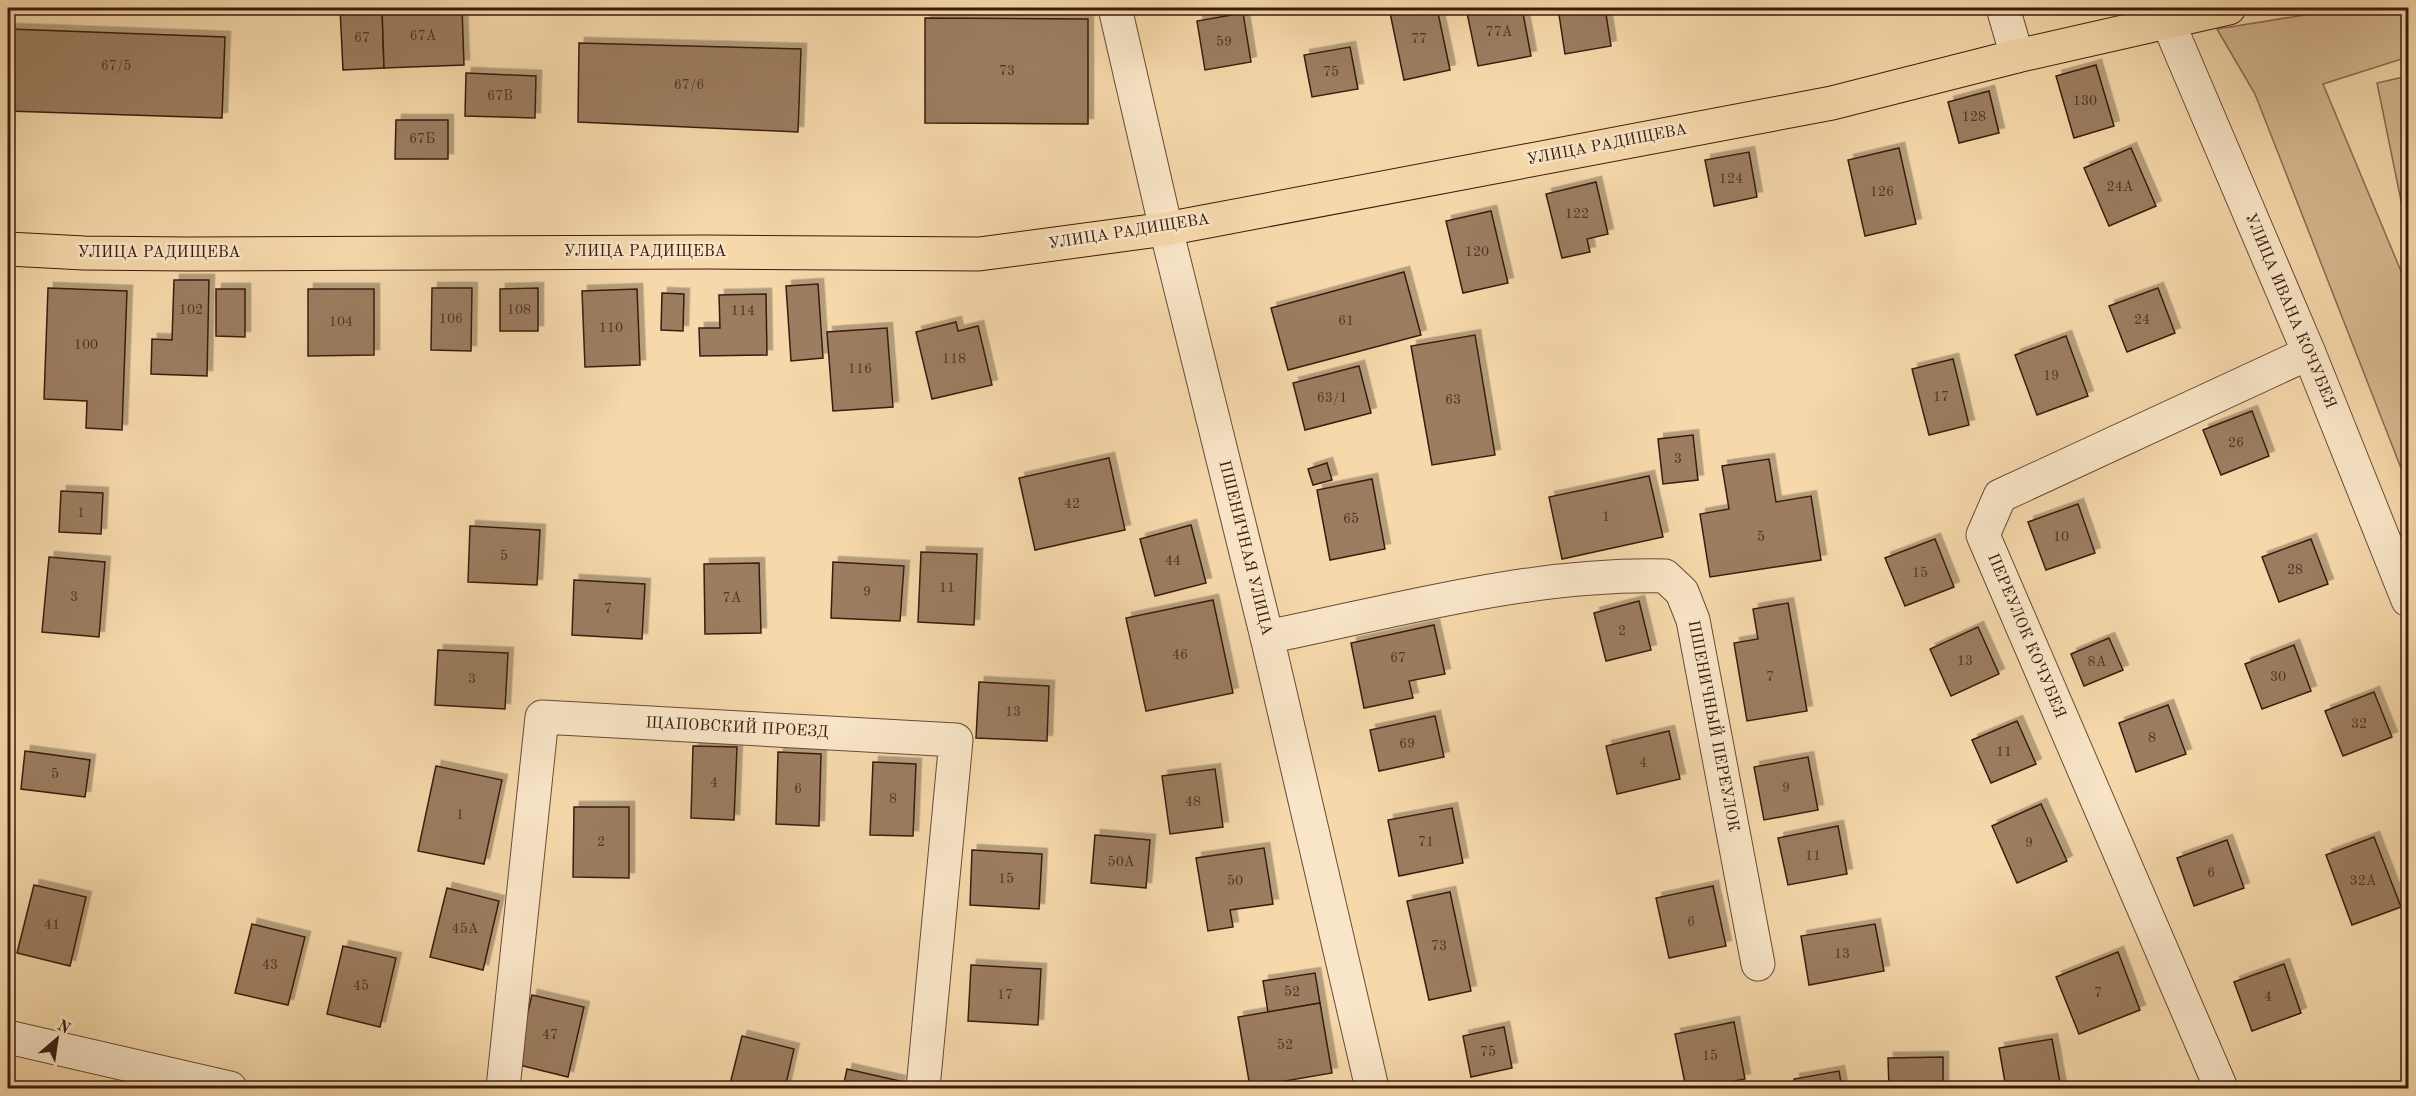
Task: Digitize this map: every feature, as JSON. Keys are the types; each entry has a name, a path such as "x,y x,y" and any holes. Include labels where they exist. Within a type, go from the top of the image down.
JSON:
{"main road":[{"name":"УЛИЦА РАДИЩЕВА","path":"8,249 84,254 706,252 979,254 1166,229 1832,103 2017,56 2229,8"}],"street":[{"name":"ПШЕНИЧНАЯ УЛИЦА","path":"1115,8 1166,229 1267,637 1371,1089"},
{"path":"2003,8 2017,56"},
{"name":"УЛИЦА ИВАНА КОЧУБЕЯ","path":"2168,22 2310,353 2398,550 2409,600"},
{"name":"ПЕРЕУЛОК КОЧУБЕЯ","path":"2221,1089 1983,535 2000,496 2310,353"},
{"name":"ПШЕНИЧНЫЙ ПЕРЕУЛОК","path":"1267,637 1508,588 1569,579 1665,576 1682,592 1693,620 1758,964"},
{"name":"ЩАПОВСКИЙ ПРОЕЗД","path":"503,1089 542,717 956,740 923,1089"},
{"path":"8,1037 230,1089"}],"shaded area":[{"path":"2348,8 2408,8 2408,57 2323,84 2408,288 2408,486 2255,94 2217,29"},
{"path":"2408,76 2408,235 2377,83"}],"building":[{"path":"340,8 382,8 384,68 343,70"},
{"path":"382,8 462,8 464,65 384,68"},
{"path":"1389,8 1437,8 1450,70 1404,80"},
{"path":"1466,8 1522,8 1531,56 1478,66"},
{"path":"1558,8 1605,8 1611,46 1565,54"},
{"path":"1243,13 1251,62 1205,70 1197,21"},
{"path":"925,18 1088,19 1088,124 925,123"},
{"path":"10,29 225,37 222,118 8,111"},
{"path":"579,43 801,49 798,132 578,122"},
{"path":"1350,47 1358,89 1312,97 1304,55"},
{"path":"2096,65 2114,126 2074,138 2056,76"},
{"path":"466,73 536,76 535,118 465,116"},
{"path":"1989,91 1999,133 1959,143 1948,102"},
{"path":"396,120 448,120 448,159 395,159"},
{"path":"1899,148 1916,224 1865,236 1848,160"},
{"path":"2131,148 2156,206 2109,226 2084,168"},
{"path":"1749,152 1757,197 1714,206 1705,160"},
{"path":"1596,182 1608,234 1587,239 1590,252 1562,258 1546,194"},
{"path":"1491,211 1508,283 1463,293 1446,221"},
{"path":"1404,272 1421,335 1288,370 1271,308"},
{"path":"174,280 209,280 207,376 151,374 152,339 172,340"},
{"path":"818,284 823,358 791,361 786,286"},
{"path":"48,288 127,291 122,430 86,428 87,401 44,399"},
{"path":"432,288 472,288 471,351 431,350"},
{"path":"538,288 538,331 500,331 500,289"},
{"path":"2158,288 2175,333 2127,352 2109,306"},
{"path":"216,289 245,289 245,337 216,336"},
{"path":"308,289 374,289 374,355 308,356"},
{"path":"637,289 640,365 585,367 582,291"},
{"path":"662,293 684,294 683,331 661,330"},
{"path":"766,294 767,355 700,356 699,328 720,328 719,295"},
{"path":"956,322 958,331 978,326 992,385 932,399 916,332"},
{"path":"887,328 893,407 833,411 827,332"},
{"path":"1475,335 1495,455 1432,465 1411,346"},
{"path":"2066,336 2088,396 2037,415 2015,355"},
{"path":"1953,359 1969,425 1929,435 1912,369"},
{"path":"1359,366 1371,413 1305,430 1293,383"},
{"path":"2252,411 2269,456 2221,475 2203,430"},
{"path":"1693,435 1698,480 1663,484 1658,439"},
{"path":"1109,458 1125,530 1035,550 1019,478"},
{"path":"1769,459 1776,502 1811,496 1821,560 1710,577 1700,514 1729,509 1722,466"},
{"path":"1327,463 1332,480 1313,485 1308,469"},
{"path":"1649,476 1663,537 1562,559 1549,497"},
{"path":"1372,479 1385,549 1330,560 1317,490"},
{"path":"61,491 103,493 101,534 59,532"},
{"path":"2078,504 2095,553 2046,570 2028,522"},
{"path":"1191,525 1206,583 1155,596 1140,539"},
{"path":"470,526 540,530 537,585 468,582"},
{"path":"1935,539 1954,587 1905,606 1885,558"},
{"path":"2311,539 2328,584 2279,602 2262,557"},
{"path":"921,552 977,554 974,625 918,622"},
{"path":"49,557 105,562 99,637 42,632"},
{"path":"833,562 904,566 900,621 831,618"},
{"path":"759,563 761,633 705,634 704,564"},
{"path":"574,580 645,584 642,639 572,635"},
{"path":"1213,600 1233,693 1146,711 1126,618"},
{"path":"1639,601 1651,650 1606,661 1594,613"},
{"path":"1788,603 1807,711 1747,721 1734,643 1758,639 1753,609"},
{"path":"1434,625 1445,674 1409,681 1413,698 1364,708 1351,643"},
{"path":"1978,627 1999,674 1951,696 1930,649"},
{"path":"2109,638 2123,670 2084,686 2071,654"},
{"path":"2294,645 2311,691 2262,709 2245,664"},
{"path":"438,650 508,653 505,709 435,705"},
{"path":"979,682 1049,686 1047,741 976,738"},
{"path":"2374,692 2392,737 2343,756 2325,711"},
{"path":"2168,705 2186,754 2136,772 2119,723"},
{"path":"1435,716 1444,757 1379,771 1370,730"},
{"path":"2017,721 2036,764 1991,783 1972,740"},
{"path":"1669,731 1680,779 1617,794 1606,746"},
{"path":"693,746 737,747 734,820 691,818"},
{"path":"25,751 90,760 85,797 21,789"},
{"path":"778,752 821,754 819,826 776,824"},
{"path":"1808,757 1818,810 1764,820 1754,767"},
{"path":"873,762 916,764 913,836 870,835"},
{"path":"436,766 502,780 484,864 418,851"},
{"path":"1215,769 1223,827 1170,834 1162,776"},
{"path":"2041,804 2067,861 2017,883 1992,826"},
{"path":"574,807 629,807 629,878 573,877"},
{"path":"1452,808 1463,863 1399,876 1388,820"},
{"path":"1838,826 1847,874 1788,885 1778,838"},
{"path":"1095,835 1150,840 1146,888 1091,883"},
{"path":"2374,837 2401,907 2352,925 2326,855"},
{"path":"2227,840 2244,888 2194,906 2177,858"},
{"path":"1264,848 1273,904 1230,910 1233,927 1208,931 1196,858"},
{"path":"972,850 1042,854 1039,909 970,905"},
{"path":"34,885 86,897 70,966 17,953"},
{"path":"1713,886 1726,946 1669,958 1656,898"},
{"path":"447,888 499,901 483,970 430,957"},
{"path":"1450,892 1471,991 1429,1000 1407,901"},
{"path":"252,924 305,937 288,1005 235,993"},
{"path":"1875,924 1884,971 1809,985 1801,936"},
{"path":"343,946 396,958 380,1027 327,1014"},
{"path":"2118,952 2140,1010 2079,1034 2056,977"},
{"path":"2284,964 2301,1013 2252,1031 2234,982"},
{"path":"971,965 1041,969 1038,1025 968,1021"},
{"path":"1315,973 1320,1003 1268,1012 1263,981"},
{"path":"532,995 584,1007 568,1077 515,1064"},
{"path":"1320,1003 1332,1073 1250,1087 1238,1017"},
{"path":"1734,1022 1745,1079 1699,1088 1686,1088 1675,1034"},
{"path":"1504,1027 1512,1068 1471,1077 1463,1036"},
{"path":"742,1036 794,1049 785,1088 729,1088"},
{"path":"2052,1039 2061,1088 2006,1088 1999,1048"},
{"path":"1943,1057 1943,1088 1889,1088 1888,1058"},
{"path":"847,1069 900,1081 898,1088 843,1088"},
{"path":"1839,1071 1842,1088 1796,1088 1794,1079"}]}
